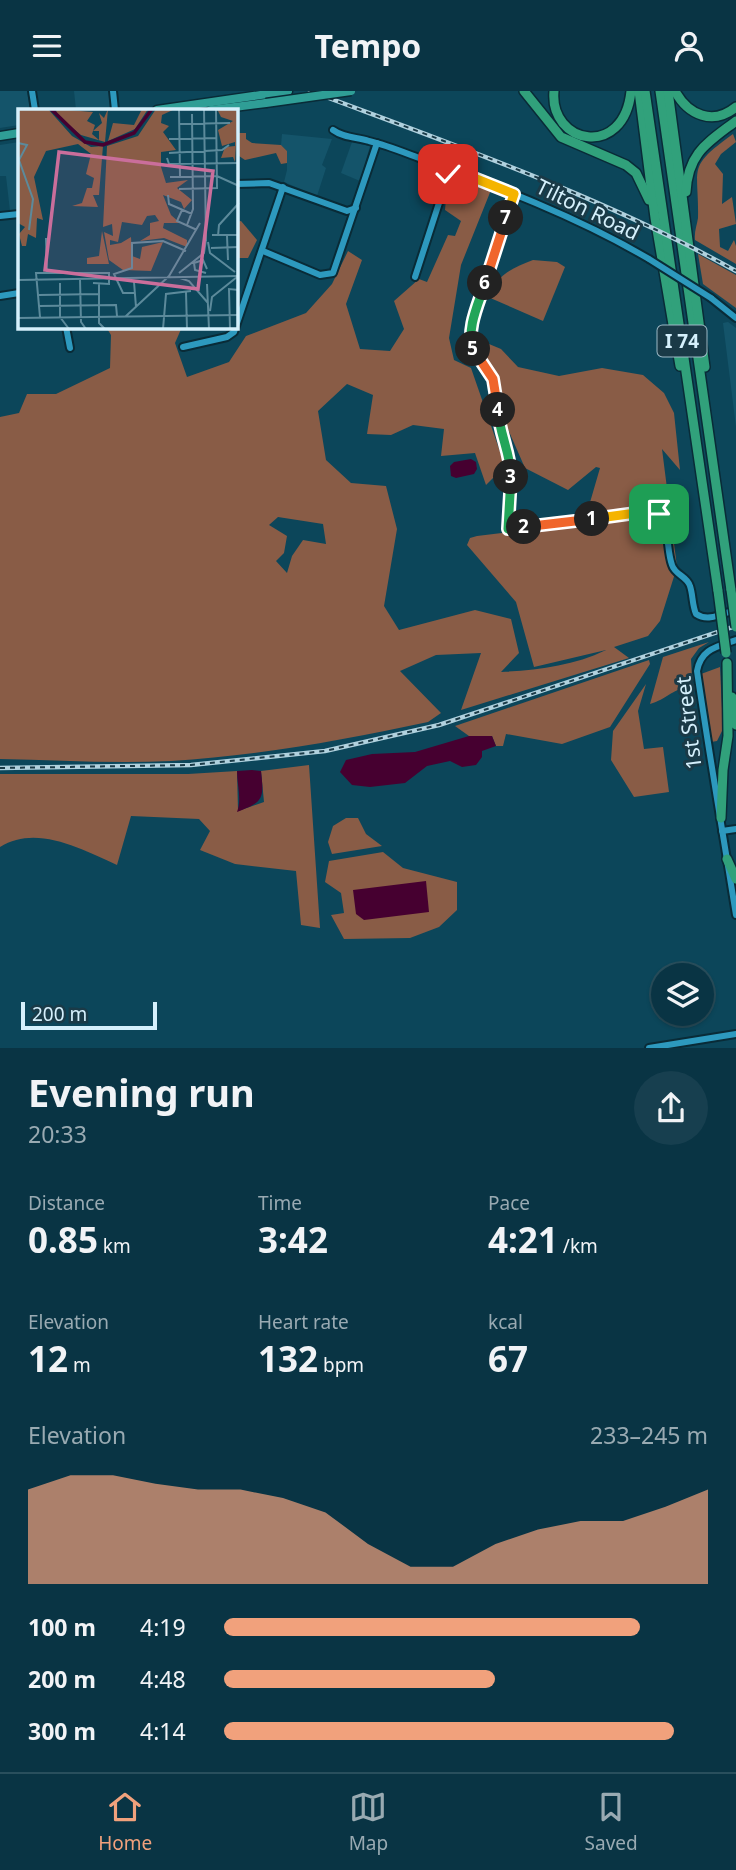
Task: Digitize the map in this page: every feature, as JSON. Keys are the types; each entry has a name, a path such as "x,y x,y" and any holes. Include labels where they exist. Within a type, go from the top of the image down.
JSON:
{"highway":[{"path":"524,91 561,137 626,165 636,173 643,183 655,218"},
{"path":"554,91 555,109 561,120 570,130 593,137 605,135 621,123 628,112 631,91"},
{"path":"639,91 672,325 704,495"},
{"name":"I 74","path":"645,91 736,725"},
{"name":"I 74","path":"660,91 722,526 734,592 736,627"},
{"path":"668,91 702,335 708,429"},
{"path":"675,91 681,103 702,116 724,115 736,107"},
{"path":"686,222 687,181 691,163 706,144 736,121"},
{"path":"721,818 728,736 727,658"},
{"path":"727,859 736,880"}],"main road":[{"path":"216,109 288,91"},
{"path":"166,109 351,91"},
{"path":"0,136 18,133"}],"street":[{"path":"32,91 35,109"},
{"path":"113,91 115,109"},
{"name":"Tilton Road","path":"334,130 341,135 377,143 450,169 590,226 711,298 736,318"},
{"path":"262,251 320,275 334,273 377,143"},
{"path":"415,277 450,169"},
{"path":"238,184 269,183 347,211 356,208"},
{"path":"238,320 283,187"},
{"path":"514,194 471,328 470,340 496,387 500,429 511,464 508,529 650,511 659,514 664,522 673,569 690,585 692,606 700,617 711,618 736,610"},
{"path":"0,216 18,214"},
{"path":"0,296 18,293"},
{"path":"66,329 69,348"},
{"path":"183,347 227,337 235,329"},
{"name":"1st Street","path":"736,640 706,652 699,660 697,671 736,915"},
{"path":"723,831 736,829"},
{"path":"649,1048 736,1034"}],"shaded area":[{"path":"0,91 27,91 30,109 18,109 18,125 0,128"},
{"path":"74,91 110,91 111,109 76,109"},
{"path":"238,133 246,133 246,139 252,143 281,145 287,151 287,163 281,164 276,153 245,160 238,155"},
{"path":"282,134 332,139 322,165 326,168 317,196 284,182 287,151 281,145"},
{"path":"733,134 736,142 721,154 715,164 723,174 722,204 732,197 736,224 719,229 720,247 728,251 734,240 736,264 695,240 698,169 708,154"},
{"path":"18,142 18,210 10,211 6,176 0,176 0,145"},
{"path":"352,142 370,146 360,181 341,173"},
{"path":"470,183 491,190 461,265 449,338 454,360 471,368 505,466 486,485 475,453 441,456 444,429 413,425 391,435 367,434 373,395 347,384 318,411 326,460 351,483 386,486 397,529 384,606 399,630 475,610 511,619 519,653 501,672 555,666 606,650 534,667 516,602 467,545 470,538 477,536 584,523 600,468 596,467 568,490 525,468 504,420 499,377 475,346 477,339 501,349 518,367 559,376 602,368 643,375 664,393 674,413 680,470 662,449 677,567 660,621 648,636 614,647 629,658 461,710 481,653 436,655 400,671 441,713 428,722 300,746 204,759 107,762 0,759 0,417 19,413 27,394 56,394 110,368 111,335 107,329 181,329 175,343 187,377 229,362 246,336 306,313 332,284 348,251 362,260 346,304 360,349 390,351 404,329 394,301 419,279 427,282 448,235 455,236 461,221 445,210 446,199 459,200","holes":["278,517 323,524 326,544 303,540 292,556 287,573 276,561 284,553 287,536 269,525"]},
{"path":"241,221 257,240 248,258 238,258 238,222"},
{"path":"698,254 736,275 736,308 703,284"},
{"path":"533,260 557,262 565,267 543,321 488,297 506,273"},
{"path":"728,322 736,328 736,427 723,323"},
{"path":"471,459 476,462 477,469 474,474 456,478 451,476 450,466 454,462"},
{"path":"709,642 699,648 691,659 692,677 688,687 650,704 663,657"},
{"path":"649,660 650,664 610,727 562,744 506,734 503,746 496,746 492,736 469,736 455,726"},
{"path":"720,667 723,729 717,741 711,742 701,674"},
{"path":"646,684 638,711 644,749 663,747 669,792 634,797 611,760 613,731"},
{"path":"469,736 492,736 496,746 482,751 482,757 476,765 462,767 450,761 427,766 405,783 370,787 352,785 340,772 346,760 372,754 415,752"},
{"path":"309,765 320,928 301,925 296,871 235,864 200,850 210,831 199,819 131,816 117,865 74,846 44,838 14,841 0,847 0,774 188,774 237,771 238,811 264,802 261,771"},
{"path":"237,771 261,771 262,793 257,802 237,812"},
{"path":"346,818 358,818 366,834 382,846 332,854 328,842 333,826"},
{"path":"383,852 403,868 457,882 457,910 439,927 410,938 344,939 331,915 344,913 341,893 325,882 329,861"},
{"path":"426,881 429,912 364,920 356,914 353,890"}],"railway":[{"path":"310,91 580,195 736,271"},
{"path":"0,768 191,765 325,751 439,725 736,626"}],"route":[{"path":"448,174 450,169 514,194 471,328 470,340 496,387 500,429 511,464 508,529 650,511 659,514"}]}
